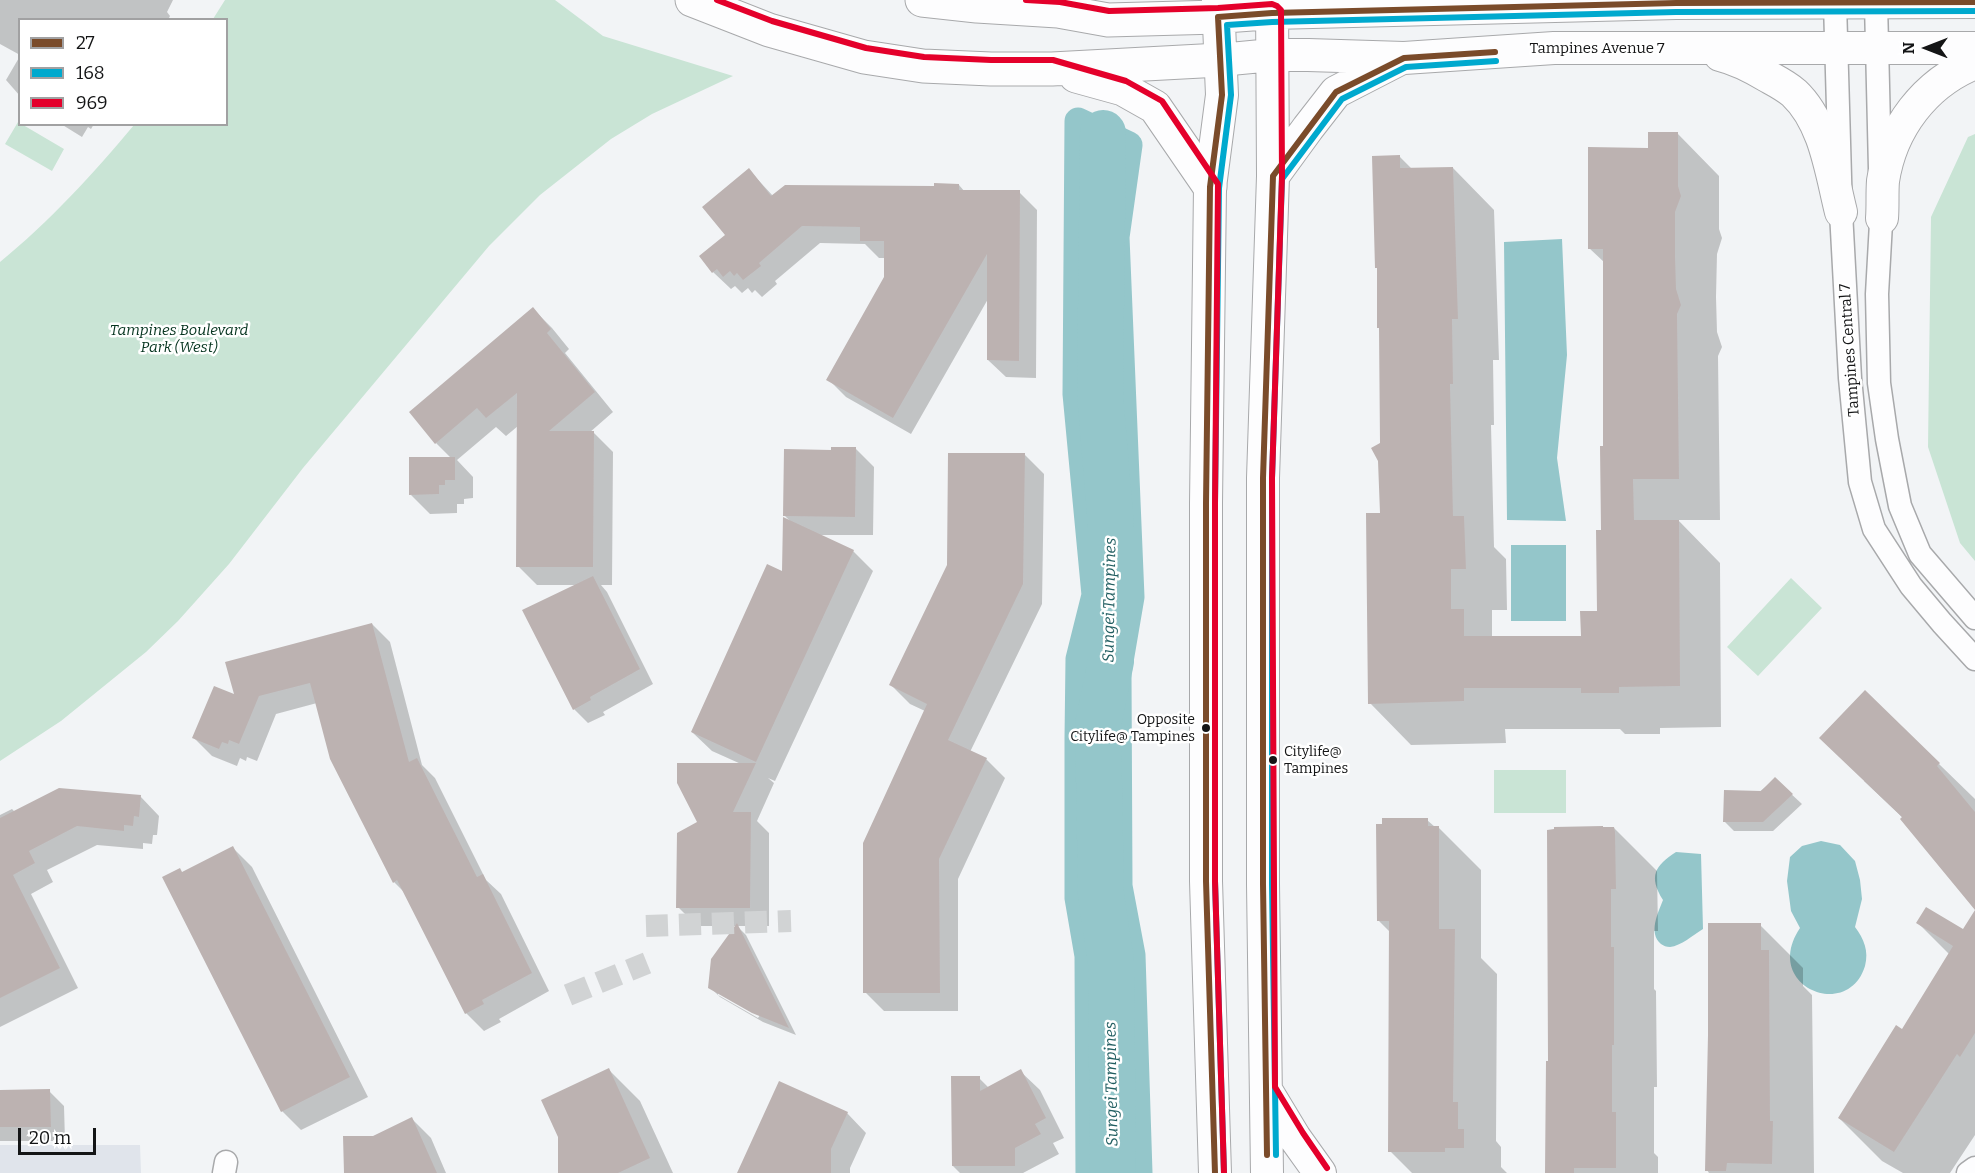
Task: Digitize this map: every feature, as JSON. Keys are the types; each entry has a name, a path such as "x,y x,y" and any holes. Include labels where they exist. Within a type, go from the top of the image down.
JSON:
{"main road":[{"path":"692,0 769,30 864,57 923,66 1052,69 1220,60"},
{"path":"922,0 977,6 1072,5 1108,20 1218,8 1272,6 1975,2"},
{"path":"1267,1173 1263,478 1273,176 1272,6"},
{"path":"1215,1173 1206,858 1206,503 1210,186 1222,95 1218,8"},
{"name":"Tampines Avenue 7","path":"1220,60 1272,55 1404,58 1554,48 1975,48"},
{"path":"1693,49 1731,58 1754,69 1792,92 1803,103 1817,127 1824,146 1841,212"},
{"path":"1273,176 1336,92 1404,58"},
{"path":"1882,218 1883,182 1895,141 1906,119 1931,90 1950,75 1975,63"},
{"path":"1052,69 1123,89 1155,106 1210,186"},
{"path":"1266,1089 1295,1138 1320,1173"}],"street":[{"name":"Tampines Central 7","path":"1835,3 1841,212 1850,378 1860,482 1874,529 1911,586 1975,659"},
{"name":"Tampines Central 7","path":"1876,3 1882,218 1877,294 1879,383 1887,439 1900,506 1920,554 1975,618"},
{"path":"1968,1173 1975,1168"}],"shaded area":[{"path":"0,1145 140,1145 141,1173 0,1173"}],"green space":[{"name":"Tampines Boulevard Park (West)","path":"225,0 555,0 603,36 733,76 652,114 611,139 540,195 489,246 303,468 229,564 178,621 146,652 61,721 0,761 0,262 36,231 133,126 228,126 228,18 214,18"},
{"path":"18,122 18,126 25,126 64,149 52,171 5,144"},
{"path":"1975,134 1975,561 1960,543 1928,447 1931,217 1968,137"},
{"path":"1791,578 1822,608 1758,676 1727,647"},
{"path":"1494,770 1566,770 1566,813 1494,813"}],"water":[{"path":"1562,239 1567,355 1557,458 1566,521 1507,520 1504,242"},
{"path":"1511,545 1566,545 1566,621 1511,621"},
{"path":"1821,841 1840,845 1855,861 1862,899 1855,927 1866,950 1865,966 1856,983 1842,992 1827,994 1811,990 1799,980 1791,966 1791,949 1800,928 1791,911 1787,881 1790,857 1802,846"},
{"path":"1676,852 1701,854 1703,929 1683,942 1669,947 1661,944 1655,934 1655,923 1663,900 1658,892 1655,878 1663,862"}],"building":[{"path":"1648,132 1678,132 1678,186 1681,196 1675,212 1675,255 1676,289 1681,305 1677,314 1679,479 1633,479 1634,520 1679,520 1680,686 1619,687 1619,693 1581,693 1581,688 1464,688 1464,701 1368,704 1366,513 1380,513 1378,461 1371,448 1380,443 1379,328 1377,328 1372,156 1400,155 1400,168 1453,167 1458,319 1452,319 1453,384 1450,384 1453,516 1464,516 1466,569 1451,569 1451,609 1464,609 1464,636 1581,636 1580,611 1597,611 1596,530 1601,530 1600,446 1603,446 1603,249 1588,249 1588,147 1648,148"},
{"path":"749,168 771,196 785,185 934,186 934,183 959,184 959,190 1020,190 1019,361 987,360 987,254 893,418 826,380 884,277 884,241 860,241 860,227 802,226 759,263 761,266 743,280 737,273 734,276 730,271 723,277 717,269 712,273 699,256 725,235 702,207"},
{"path":"533,307 551,329 547,333 595,392 549,431 594,431 593,567 516,567 517,393 486,418 477,408 435,444 409,412"},
{"path":"831,447 856,447 855,517 783,516 784,449 831,450"},
{"path":"948,453 1025,453 1023,584 948,740 987,758 939,859 940,993 863,993 863,843 927,704 889,685 947,565"},
{"path":"409,457 455,457 455,480 445,480 445,485 439,485 439,494 409,495"},
{"path":"783,517 854,550 756,762 691,732 767,564 782,571"},
{"path":"593,576 640,669 590,697 591,700 573,710 522,610"},
{"path":"372,623 409,762 417,758 477,877 483,874 532,973 482,1000 484,1004 465,1014 397,880 393,883 330,759 310,683 259,696 239,744 229,740 228,744 222,742 219,749 192,738 214,686 234,694 225,662"},
{"path":"1865,690 1940,763 1937,766 1975,812 1975,910 1900,819 1902,817 1819,738"},
{"path":"677,763 756,763 733,812 751,812 750,908 676,908 677,833 697,822 677,783"},
{"path":"1775,777 1793,794 1763,822 1723,822 1724,790 1761,791"},
{"path":"59,788 141,795 139,817 134,816 133,826 124,825 124,831 77,826 29,851 35,863 13,875 60,968 0,998 0,818"},
{"path":"1382,818 1428,818 1428,826 1439,826 1439,929 1455,929 1453,1102 1458,1102 1458,1129 1464,1129 1464,1148 1445,1148 1445,1152 1388,1152 1389,921 1377,921 1376,824 1382,824"},
{"path":"1554,827 1614,827 1615,832 1616,889 1611,889 1611,947 1614,947 1612,1112 1616,1112 1616,1168 1574,1168 1574,1173 1545,1173 1546,1061 1548,1061 1547,830 1554,829"},
{"path":"233,846 350,1077 281,1112 162,877 180,868 182,872"},
{"path":"1926,907 1963,929 1975,910 1975,1033 1960,1057 1957,1054 1894,1152 1838,1118 1896,1025 1902,1029 1953,946 1916,923"},
{"path":"737,923 789,1028 752,1013 708,988 711,959"},
{"path":"1708,923 1761,923 1761,950 1769,950 1772,1164 1727,1163 1726,1171 1705,1171"},
{"path":"609,1068 650,1158 618,1173 558,1173 558,1137 541,1100"},
{"path":"1021,1069 1046,1118 1035,1124 1041,1134 1015,1148 1015,1166 952,1166 951,1076 980,1076 980,1091"},
{"path":"779,1081 848,1112 831,1149 831,1173 737,1173"},
{"path":"50,1089 51,1127 0,1127 0,1090"},
{"path":"412,1117 437,1173 344,1173 343,1136 373,1136"}],"waterway":[{"path":"1089,1173 1088,956 1078,898 1078,738 1079,659 1095,595 1076,394 1078,121 1129,145 1116,237 1131,597 1118,673 1119,886 1132,955 1139,1173"},
{"name":"Sungei Tampines","path":"1103,133 1100,394 1111,527 1111,661 1098,725 1101,896 1111,962 1113,1173"}],"tunnel":[{"path":"646,926 791,921"},
{"path":"568,995 647,963"}],"transit line":[{"name":"969","path":"717,0 772,21 866,48 924,57 1053,60 1126,81 1162,101 1218,184 1215,881 1224,1173"},
{"name":"969","path":"1026,0 1060,2 1109,11 1272,4 1281,10 1282,176 1272,478 1275,1087 1327,1168"},
{"name":"27","path":"1215,1173 1206,881 1206,503 1210,187 1222,95 1218,17 1272,13 1676,3 1975,2"},
{"name":"168","path":"1224,1173 1215,881 1215,503 1219,188 1231,95 1227,25 1676,12 1975,11"},
{"name":"27","path":"1267,1155 1263,884 1263,478 1273,176 1336,92 1404,58 1495,52"},
{"name":"168","path":"1276,1155 1272,884 1272,478 1282,179 1342,99 1406,67 1496,61"}],"place":[{"name":"Opposite Citylife@ Tampines","path":"1206,728"},
{"name":"Citylife@ Tampines","path":"1273,760"}]}
